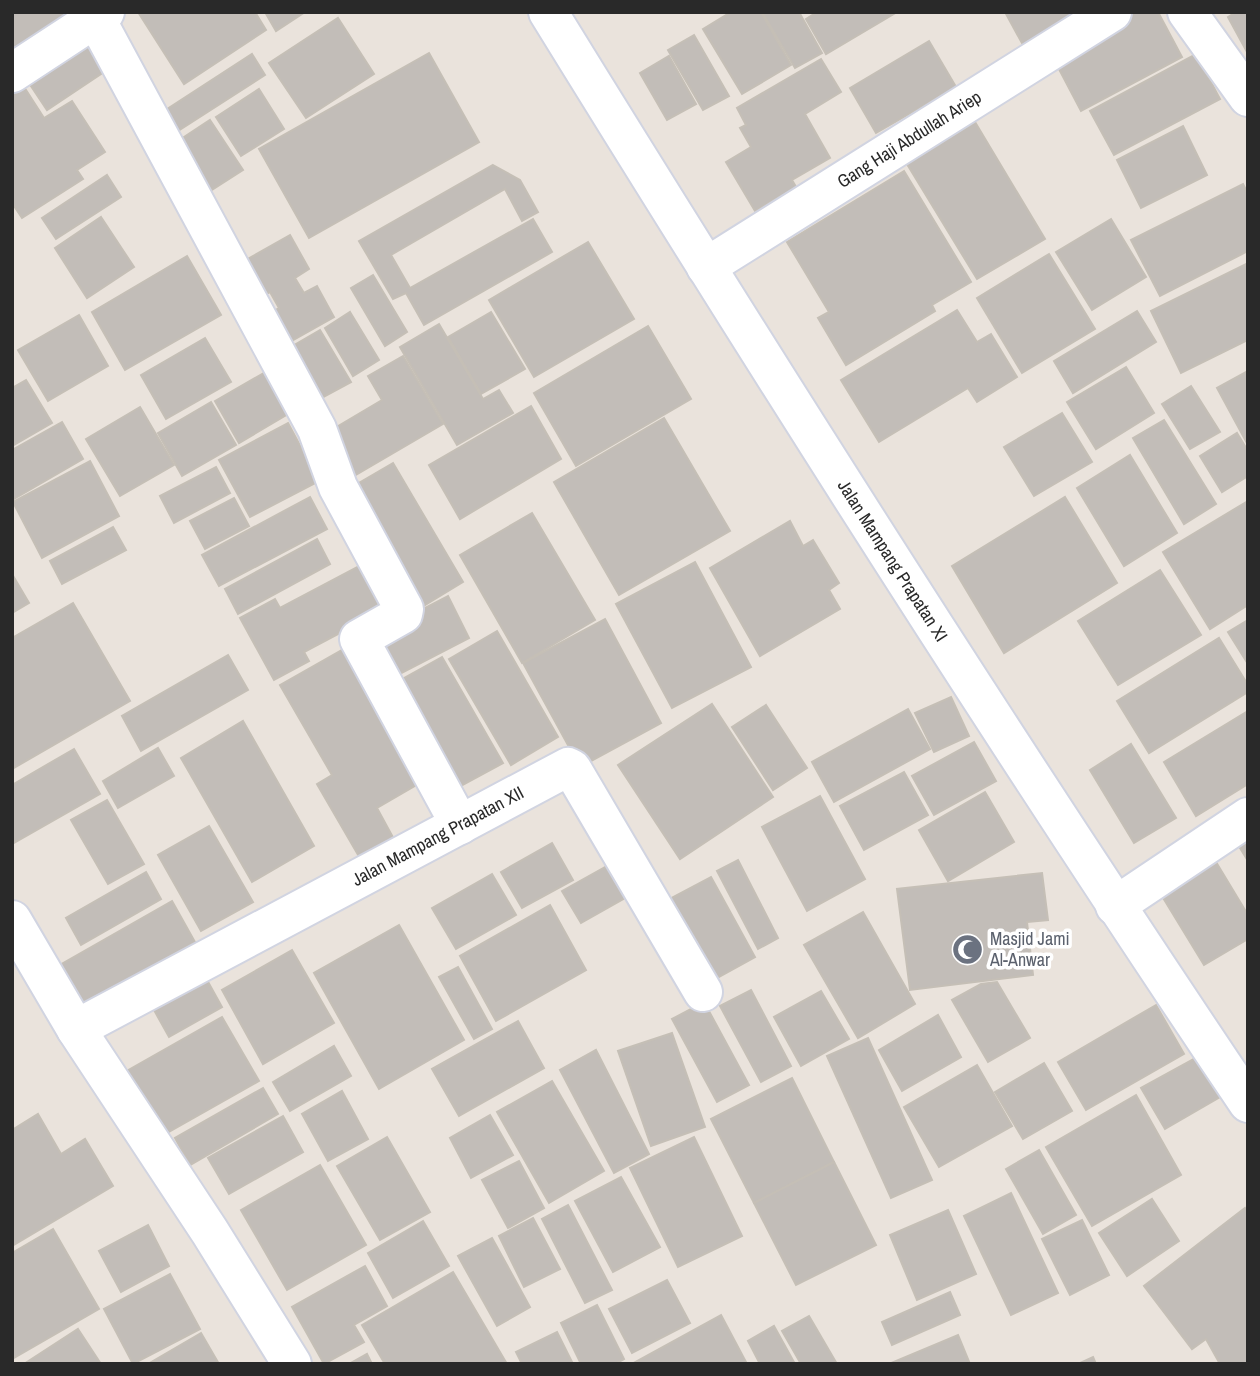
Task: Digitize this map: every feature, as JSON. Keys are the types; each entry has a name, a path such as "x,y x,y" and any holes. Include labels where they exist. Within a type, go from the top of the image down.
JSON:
{"street":[{"name":"Jalan Mampang Prapatan XI","path":"548,12 706,267 1115,906 1248,1103"},
{"name":"Gang Haji Abdullah Ariep","path":"706,267 1112,12"},
{"path":"1187,12 1248,97"},
{"path":"12,73 101,15 317,429 338,487 404,610 403,614 359,639 460,825"},
{"name":"Jalan Mampang Prapatan XII","path":"76,1029 565,768 572,769 703,992"},
{"path":"1115,906 1248,817"},
{"path":"12,920 76,1029 210,1232 292,1364"}],"building":[{"path":"12,12 65,12 74,27 12,67"},
{"path":"138,12 255,12 266,30 184,84"},
{"path":"265,12 305,12 276,31"},
{"path":"731,12 761,12 791,65 742,94 703,29"},
{"path":"762,12 799,12 822,53 795,68"},
{"path":"817,12 897,12 826,54 806,19"},
{"path":"1005,12 1085,12 1023,45"},
{"path":"1131,12 1158,12 1182,57 1081,111 1051,54"},
{"path":"1236,12 1248,12 1247,52 1228,17"},
{"path":"338,18 374,74 306,118 269,63"},
{"path":"84,35 107,70 47,110 23,74"},
{"path":"694,35 729,96 703,110 668,50"},
{"path":"929,41 956,87 876,133 850,88"},
{"path":"429,53 479,142 309,238 259,149"},
{"path":"252,54 265,75 175,133 161,113"},
{"path":"1196,54 1220,99 1114,155 1090,111"},
{"path":"669,56 696,104 667,120 640,73"},
{"path":"821,59 841,92 805,114 830,158 792,180 796,187 755,211 726,162 751,147 740,128 746,125 737,108"},
{"path":"17,76 44,118 72,101 105,152 77,170 83,179 22,218 12,203 12,79"},
{"path":"259,89 284,129 241,156 216,117"},
{"path":"210,120 243,170 210,191 178,141"},
{"path":"975,122 1045,239 977,279 907,164"},
{"path":"1183,126 1207,175 1141,208 1117,160"},
{"path":"493,165 520,180 538,212 522,221 505,189 391,255 410,288 533,219 552,252 424,325 406,293 393,299 359,241"},
{"path":"904,171 971,282 932,305 935,311 846,365 818,318 829,312 787,242"},
{"path":"107,175 121,197 56,239 42,218"},
{"path":"1243,184 1248,194 1248,251 1160,296 1131,240"},
{"path":"101,217 134,267 87,298 55,248"},
{"path":"1111,219 1146,277 1092,310 1056,252"},
{"path":"290,235 309,269 295,278 304,293 317,286 334,317 281,347 263,317 279,308 270,292 258,298 239,264"},
{"path":"588,242 634,319 534,377 489,300"},
{"path":"1049,254 1095,329 1022,373 977,298"},
{"path":"187,256 221,315 125,370 92,312"},
{"path":"1248,263 1248,340 1181,373 1151,311"},
{"path":"373,275 407,332 385,346 351,288"},
{"path":"957,310 977,342 991,334 1017,377 977,402 968,388 879,442 841,380"},
{"path":"1137,311 1156,342 1073,393 1054,361"},
{"path":"350,312 379,360 353,376 325,328"},
{"path":"491,312 525,369 481,394 448,337"},
{"path":"79,315 108,366 48,401 18,350"},
{"path":"439,324 483,399 499,390 513,413 457,445 400,347"},
{"path":"648,326 691,399 576,466 534,393"},
{"path":"320,330 351,382 318,400 289,348"},
{"path":"205,338 231,382 166,419 141,375"},
{"path":"403,356 443,424 349,479 323,435 382,400 368,376"},
{"path":"276,366 300,407 239,443 215,401"},
{"path":"1126,367 1154,413 1096,449 1067,402"},
{"path":"1248,371 1248,445 1217,388"},
{"path":"26,380 52,423 12,446 12,388"},
{"path":"1191,386 1220,432 1190,449 1162,404"},
{"path":"211,402 236,445 182,476 158,433"},
{"path":"531,406 561,459 460,519 429,465"},
{"path":"140,407 174,465 120,496 86,439"},
{"path":"1062,413 1092,462 1034,496 1004,447"},
{"path":"664,418 730,531 619,595 554,482"},
{"path":"1164,420 1216,504 1184,524 1133,438"},
{"path":"62,422 83,459 12,500 12,450"},
{"path":"288,423 319,481 250,517 219,460"},
{"path":"1237,433 1248,451 1248,476 1222,492 1200,456"},
{"path":"1130,455 1177,533 1124,566 1077,488"},
{"path":"90,461 119,516 42,558 13,502"},
{"path":"393,463 463,582 415,611 345,491"},
{"path":"216,467 230,493 174,523 160,496"},
{"path":"310,497 327,529 219,586 202,555"},
{"path":"1065,497 1117,583 1004,653 952,566"},
{"path":"234,498 249,526 205,549 190,521"},
{"path":"1248,501 1248,605 1210,629 1163,552"},
{"path":"532,513 595,620 522,663 460,555"},
{"path":"790,521 803,546 813,540 839,583 829,590 840,609 760,656 710,568"},
{"path":"113,527 126,550 62,584 50,561"},
{"path":"317,539 330,564 238,614 225,589"},
{"path":"695,562 751,667 672,708 616,604"},
{"path":"361,565 385,609 304,652 309,661 274,680 240,618 275,599 280,608"},
{"path":"1160,570 1201,635 1118,685 1078,621"},
{"path":"12,574 29,603 12,613"},
{"path":"448,596 469,638 392,678 371,636"},
{"path":"73,603 130,701 12,769 12,638"},
{"path":"605,619 661,723 580,767 523,663"},
{"path":"1248,620 1248,664 1228,632"},
{"path":"497,631 558,737 511,765 449,659"},
{"path":"1219,638 1248,685 1248,692 1149,753 1117,701"},
{"path":"358,641 430,777 377,808 395,841 361,860 317,784 332,775 280,685"},
{"path":"228,655 248,690 141,751 122,716"},
{"path":"442,657 503,763 459,787 399,681"},
{"path":"951,697 969,736 934,752 915,713"},
{"path":"712,704 773,797 680,859 618,765"},
{"path":"766,705 807,768 773,790 732,727"},
{"path":"908,709 930,749 834,802 812,762"},
{"path":"1248,711 1248,784 1196,816 1164,762"},
{"path":"243,721 314,846 252,882 181,758"},
{"path":"974,742 996,781 934,815 912,776"},
{"path":"1131,744 1176,818 1134,843 1090,770"},
{"path":"158,748 174,776 118,808 103,781"},
{"path":"74,749 100,794 12,844 12,785"},
{"path":"904,772 928,815 864,850 840,806"},
{"path":"985,792 1014,842 948,881 919,830"},
{"path":"820,796 865,879 807,911 762,827"},
{"path":"107,800 144,864 108,884 71,820"},
{"path":"209,826 253,902 201,931 158,855"},
{"path":"1248,837 1248,861 1237,843"},
{"path":"552,843 573,880 522,908 501,872"},
{"path":"738,860 778,938 758,949 717,871"},
{"path":"614,862 632,894 581,923 562,891"},
{"path":"1216,862 1248,915 1248,939 1204,965 1162,896"},
{"path":"146,872 161,899 81,945 66,918"},
{"name":"Masjid Jami Al-Anwar","path":"1042,873 1048,920 1027,922 1033,975 910,990 897,889"},
{"path":"492,874 516,915 456,949 432,908"},
{"path":"711,877 755,957 710,982 666,901"},
{"path":"172,901 195,942 69,1014 46,973"},
{"path":"550,905 586,970 496,1021 460,956"},
{"path":"863,912 915,1004 858,1038 804,945"},
{"path":"399,925 464,1040 379,1089 314,973"},
{"path":"292,950 334,1023 263,1064 222,990"},
{"path":"458,967 492,1029 474,1039 439,977"},
{"path":"207,980 222,1007 169,1037 154,1010"},
{"path":"997,982 1030,1038 988,1062 952,1000 981,984"},
{"path":"751,990 791,1066 761,1082 720,1006"},
{"path":"821,991 849,1039 801,1066 774,1017"},
{"path":"704,1002 749,1085 717,1102 672,1019"},
{"path":"1156,1005 1184,1054 1086,1110 1058,1062"},
{"path":"938,1015 961,1057 902,1091 879,1050"},
{"path":"222,1017 259,1081 160,1137 123,1073"},
{"path":"518,1021 544,1068 459,1116 432,1069"},
{"path":"672,1033 705,1127 651,1146 618,1051"},
{"path":"868,1038 932,1180 891,1198 827,1056"},
{"path":"334,1046 351,1076 290,1111 273,1082"},
{"path":"596,1050 649,1154 614,1173 560,1070"},
{"path":"1199,1056 1222,1096 1165,1129 1141,1088"},
{"path":"1044,1063 1072,1111 1023,1139 995,1092"},
{"path":"977,1065 1012,1126 939,1167 904,1107"},
{"path":"792,1078 834,1162 754,1203 711,1119"},
{"path":"552,1081 604,1171 549,1203 497,1112"},
{"path":"263,1088 278,1114 190,1165 175,1138"},
{"path":"342,1091 368,1139 328,1161 302,1114"},
{"path":"1136,1095 1181,1175 1092,1226 1046,1147"},
{"path":"38,1114 61,1154 85,1139 113,1186 12,1246 12,1130"},
{"path":"490,1115 513,1155 471,1178 450,1138"},
{"path":"283,1116 303,1152 229,1194 208,1158"},
{"path":"387,1137 430,1212 380,1240 337,1166"},
{"path":"694,1137 742,1236 678,1267 630,1168"},
{"path":"1039,1150 1076,1215 1043,1234 1006,1169"},
{"path":"519,1161 544,1208 508,1228 482,1180"},
{"path":"834,1162 876,1245 796,1285 754,1203"},
{"path":"320,1165 366,1245 287,1290 241,1210"},
{"path":"621,1177 660,1247 613,1272 575,1201"},
{"path":"1011,1193 1058,1293 1011,1315 964,1216"},
{"path":"1152,1199 1179,1241 1127,1276 1099,1233"},
{"path":"568,1205 612,1290 585,1303 542,1219"},
{"path":"1245,1208 1248,1212 1248,1364 1220,1364 1206,1339 1192,1349 1144,1286"},
{"path":"948,1210 976,1274 917,1300 890,1235"},
{"path":"533,1218 560,1269 524,1287 499,1236"},
{"path":"1082,1220 1109,1275 1070,1295 1042,1239"},
{"path":"423,1221 449,1266 393,1298 368,1253"},
{"path":"148,1225 169,1266 121,1292 99,1251"},
{"path":"53,1229 99,1309 12,1359 12,1253"},
{"path":"492,1238 530,1307 497,1326 458,1256"},
{"path":"365,1266 387,1306 354,1325 364,1342 324,1364 292,1307"},
{"path":"453,1272 507,1364 385,1364 362,1325"},
{"path":"170,1274 200,1329 133,1364 104,1309"},
{"path":"667,1280 690,1323 632,1353 609,1309"},
{"path":"950,1292 960,1315 892,1345 882,1322"},
{"path":"597,1305 624,1359 615,1364 581,1364 561,1323"},
{"path":"721,1315 746,1362 744,1364 632,1364"},
{"path":"809,1316 837,1364 801,1364 782,1331"},
{"path":"774,1326 795,1364 760,1364 748,1341"},
{"path":"78,1329 101,1364 24,1364"},
{"path":"557,1332 573,1364 522,1364 516,1352"},
{"path":"201,1333 219,1364 148,1364"},
{"path":"958,1335 970,1364 891,1363"},
{"path":"367,1354 372,1364 349,1364"},
{"path":"1093,1357 1096,1364 1078,1364"}],"place":[{"name":"Masjid Jami Al-Anwar","path":"967,949"}]}
